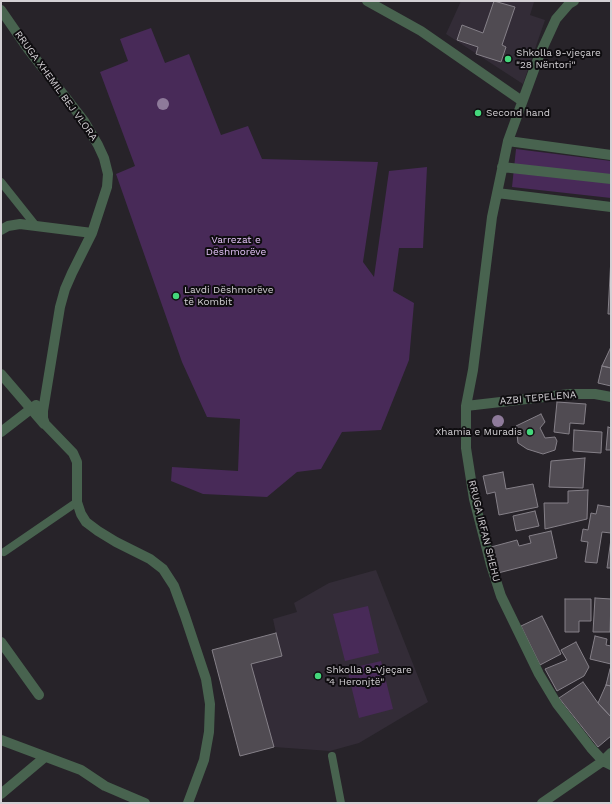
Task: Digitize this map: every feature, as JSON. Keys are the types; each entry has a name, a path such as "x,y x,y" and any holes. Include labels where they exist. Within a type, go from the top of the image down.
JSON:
{"street":[{"path":"367,1 421,31 522,101"},
{"name":"RRUGA IRFAN SHEHU","path":"574,1 556,19 539,56 508,141 492,217 473,370 466,406 466,448 474,499 500,596 539,674 557,704 591,748 607,763"},
{"name":"RRUGA XHEMIL BEJ VLORA","path":"1,10 28,49 84,121 98,144 104,158 108,174 107,187 92,233 65,289 59,313 45,396 43,411 45,424"},
{"path":"508,141 611,155"},
{"path":"502,167 611,179"},
{"path":"497,193 611,206"},
{"path":"1,230 8,226 20,224 92,233"},
{"path":"1,374 73,453 77,462 77,502 81,514 86,522 116,542 150,559 163,569 174,586 206,679 210,704 209,732 204,760 188,803"},
{"name":"AZBI TEPELENA","path":"466,406 570,394 595,394 611,397"},
{"path":"1,432 45,396"},
{"path":"1,642 38,695"},
{"path":"1,740 81,770 105,786 145,803"},
{"path":"542,803 607,763 611,753"},
{"path":"1,794 45,757"}],"lane":[{"path":"1,182 36,226"},
{"path":"4,552 77,502"},
{"path":"332,756 341,803"}],"shaded area":[{"name":"Shkolla 9-vjeçare \"28 Nëntori\"","path":"461,1 534,2 530,15 545,20 523,84 446,34"},
{"name":"Shkolla 9-Vjeçare \"4 Heronjtë\"","path":"376,570 428,702 359,743 330,751 274,747 240,756 212,650 276,633 273,619 297,612 294,603 329,583"}],"green space":[{"name":"Varrezat e Dëshmorëve","path":"151,28 165,63 189,54 221,135 248,126 262,159 378,162 363,262 374,277 389,171 427,167 423,248 399,248 393,291 414,303 409,360 381,430 342,432 321,469 297,472 267,497 203,494 171,481 172,467 238,471 240,419 207,417 182,362 116,174 135,166 100,72 128,61 120,39"},
{"path":"516,149 611,161 611,198 512,187"},
{"path":"368,606 379,653 345,661 333,614"},
{"path":"381,661 393,709 359,718 347,669"}],"building":[{"path":"494,1 515,7 502,45 506,47 501,62 476,54 478,47 457,40 462,25 483,33"},
{"path":"611,257 611,314 608,314"},
{"path":"610,349 611,350 611,368 602,366"},
{"path":"602,366 611,368 611,386 598,383"},
{"path":"557,402 586,404 584,424 570,423 569,434 554,432"},
{"name":"Xhamia e Muradis","path":"541,414 545,422 540,428 545,438 555,437 557,441 555,450 543,454 527,449 518,443 516,426"},
{"path":"608,427 611,428 611,450 606,450"},
{"path":"574,430 602,432 601,453 573,451"},
{"path":"585,458 583,488 549,487 551,461"},
{"path":"503,472 506,489 533,484 538,507 499,515 495,492 487,494 483,476"},
{"path":"588,490 587,519 545,529 544,503 568,503 568,491"},
{"path":"598,505 611,507 611,533 602,532 597,563 585,562 588,542 581,541 583,529 588,530 591,513 596,514"},
{"path":"535,511 539,526 516,531 513,516"},
{"path":"551,531 557,558 498,573 491,547 517,540 519,546 531,543 529,536"},
{"path":"611,539 611,568 607,568"},
{"path":"595,598 611,599 610,632 593,632"},
{"path":"565,599 591,599 591,621 579,621 579,632 565,632"},
{"path":"542,616 561,654 540,665 521,626"},
{"path":"276,633 282,656 251,664 274,747 240,756 212,650"},
{"path":"595,636 607,639 606,645 611,646 611,664 590,659"},
{"path":"576,642 589,667 584,676 557,691 545,669 567,660 561,650"},
{"path":"611,669 611,686 606,685"},
{"path":"583,682 598,703 611,717 611,736 598,747 559,698"},
{"path":"606,685 611,686 611,717 598,703"}],"place":[{"name":"Shkolla 9-vjeçare \"28 Nëntori\"","path":"508,59"},
{"name":"Second hand","path":"478,113"},
{"name":"Lavdi Dëshmorëve të Kombit","path":"176,296"},
{"name":"Xhamia e Muradis","path":"530,432"},
{"name":"Shkolla 9-Vjeçare \"4 Heronjtë\"","path":"318,676"}]}
